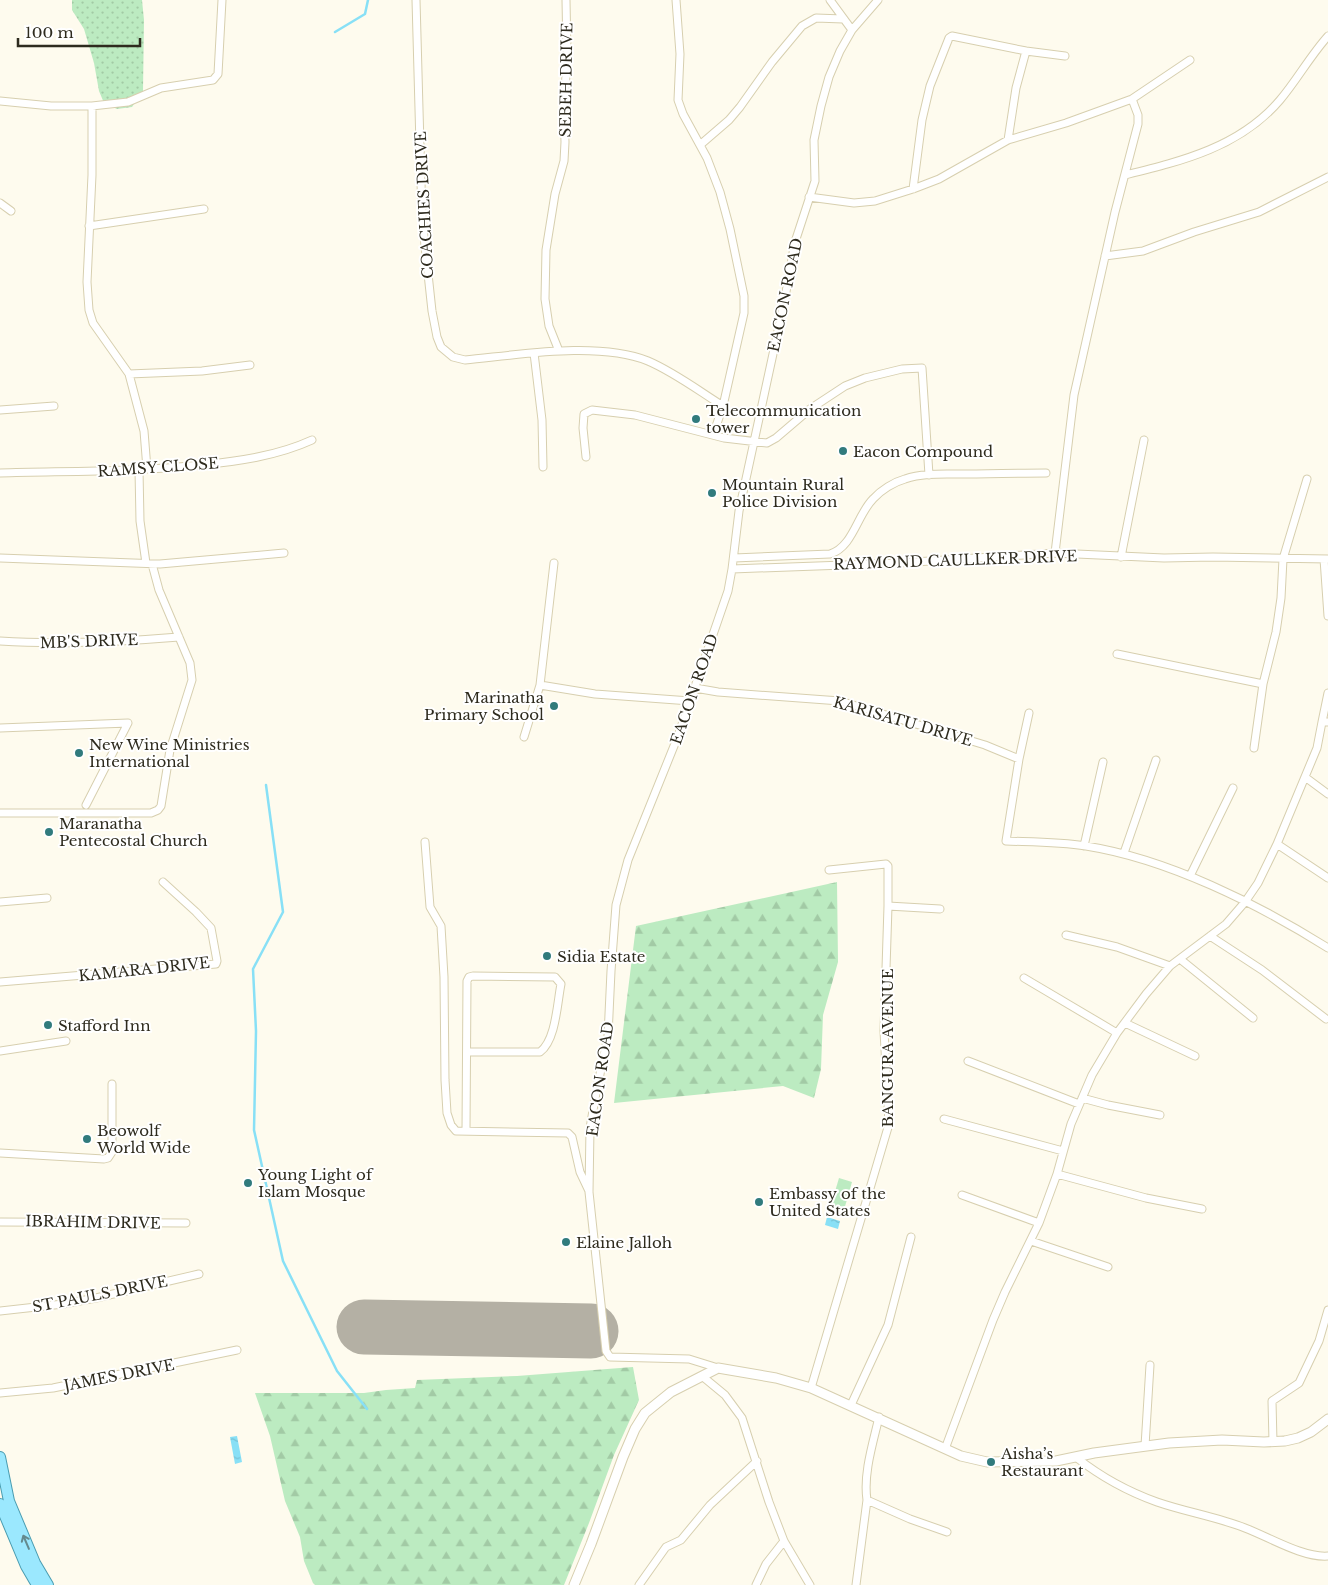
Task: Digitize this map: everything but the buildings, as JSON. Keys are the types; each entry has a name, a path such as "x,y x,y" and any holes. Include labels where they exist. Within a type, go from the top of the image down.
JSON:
{"main road":[{"path":"0,1457 9,1501 35,1563 48,1585"},
{"path":"0,1504 26,1566 37,1585"}],"street":[{"path":"0,101 51,106 92,106 128,102 161,88 213,80 218,74 222,0"},
{"name":"COACHIES DRIVE","path":"416,0 422,218 432,311 436,337 440,347 453,357 465,360 559,351 613,353 647,361 724,406"},
{"name":"SEBEH DRIVE","path":"559,351 549,326 545,299 546,250 555,194 564,161 567,54 566,0"},
{"path":"676,0 680,54 678,100 683,114 700,145 725,207 744,296 744,313 724,406 713,435"},
{"path":"830,0 852,30"},
{"name":"EACON ROAD","path":"718,1368 689,1359 639,1356 610,1358 606,1351 589,1192 590,1128 608,1036 616,905 628,860 695,688 728,591 739,511 772,362 795,242 816,175 814,140 821,106 834,65 852,30 878,0"},
{"path":"700,145 729,120 772,62 802,26 816,18 843,19"},
{"path":"913,189 922,120 930,86 949,38 952,36 1026,51 1066,56"},
{"path":"1125,175 1188,159 1210,151 1236,138 1254,126 1279,102 1328,36"},
{"path":"1008,140 1016,88 1026,51"},
{"path":"809,197 854,203 875,201 913,189 939,179 1008,140 1076,120 1132,99 1190,60"},
{"path":"1056,553 1074,394 1105,256 1138,124 1138,115 1132,99"},
{"path":"0,813 151,813 158,810 161,806 170,750 192,684 190,663 149,563 140,521 138,491 143,470 144,431 129,374 90,316 87,282 92,175 92,106"},
{"path":"1105,256 1143,252 1194,232 1259,212 1327,177 1328,185"},
{"path":"0,203 11,211"},
{"path":"89,226 204,209"},
{"path":"534,353 542,420 543,467"},
{"path":"129,374 202,371 250,365"},
{"path":"586,457 583,428 584,414 592,410 635,415 713,435 767,443 772,442 828,396 865,378 902,369 922,368 929,475"},
{"path":"0,410 54,406"},
{"name":"RAMSY CLOSE","path":"0,473 143,470 253,459 294,448 312,440"},
{"path":"1121,557 1144,440"},
{"path":"734,558 830,554 837,552 847,542 862,512 875,497 893,484 906,478 929,475 1046,473"},
{"path":"1254,748 1263,684 1276,632 1281,598 1283,558 1307,479"},
{"path":"0,558 173,563 284,553"},
{"name":"RAYMOND CAULLKER DRIVE","path":"732,569 899,563 1056,553 1121,557 1326,559"},
{"path":"1326,559 1328,616"},
{"path":"524,737 540,685 554,562"},
{"name":"MB'S DRIVE","path":"0,641 39,644 116,642 179,636"},
{"path":"1117,654 1263,684"},
{"path":"540,685 595,694 690,701"},
{"name":"KARISATU DRIVE","path":"695,688 718,692 840,701 985,745 1019,759"},
{"path":"945,1449 993,1320 1039,1223 1057,1174 1071,1124 1092,1075 1117,1033 1170,966 1226,924 1258,883 1277,844 1317,748 1325,722 1328,693"},
{"path":"1029,713 1019,759 1006,841 1084,846 1124,854 1190,876 1292,925 1328,948"},
{"path":"0,728 128,724 86,805"},
{"path":"1124,854 1156,760"},
{"path":"1084,846 1103,762"},
{"path":"1305,777 1328,794"},
{"path":"1190,876 1233,788"},
{"path":"426,842 430,907 441,926 444,977 444,1080 447,1113 451,1125 456,1131 568,1134 572,1137 580,1172 589,1192"},
{"path":"1277,844 1328,878"},
{"name":"BANGURA AVENUE","path":"811,1388 889,1124 884,1031 888,866 886,864 829,870"},
{"name":"KAMARA DRIVE","path":"0,982 216,964 211,928 163,882"},
{"path":"0,902 47,898"},
{"path":"888,906 940,908"},
{"path":"1066,935 1117,947 1170,966"},
{"path":"1210,936 1262,970 1326,1019"},
{"path":"1180,959 1253,1018"},
{"path":"466,1131 467,981 469,977 510,975 555,977 558,980 561,984 552,1034 546,1048 540,1052 468,1052"},
{"path":"1024,978 1117,1033"},
{"path":"1125,1023 1195,1056"},
{"path":"0,1051 66,1041"},
{"path":"968,1061 1080,1101 1160,1115"},
{"path":"0,1153 108,1158 112,1152 112,1084"},
{"path":"944,1119 1063,1151"},
{"path":"1057,1174 1146,1198 1202,1209"},
{"path":"962,1195 1039,1223"},
{"name":"IBRAHIM DRIVE","path":"0,1222 186,1223"},
{"path":"851,1405 888,1325 912,1237"},
{"path":"1030,1241 1108,1267"},
{"name":"ST PAULS DRIVE","path":"0,1311 88,1300 199,1274"},
{"path":"1273,1442 1272,1401 1299,1383 1319,1341 1328,1310"},
{"name":"JAMES DRIVE","path":"0,1393 53,1388 238,1350"},
{"path":"1145,1446 1150,1365"},
{"path":"574,1585 623,1457 645,1413 662,1398 718,1368 776,1378 811,1388 945,1449 975,1460 987,1462 1056,1462 1094,1453 1145,1446 1222,1440 1273,1442 1298,1438 1311,1432 1328,1419"},
{"path":"702,1376 724,1395 742,1418 767,1496 784,1540 810,1585"},
{"path":"856,1585 870,1460 879,1418"},
{"path":"1077,1458 1105,1477 1156,1502 1223,1520 1305,1553 1328,1556"},
{"path":"638,1585 666,1547 681,1540 710,1505 757,1462"},
{"path":"867,1500 946,1532"},
{"path":"756,1585 766,1564 784,1540"}],"green space":[{"path":"72,0 142,0 144,20 143,91 132,107 117,109 104,103 99,91 94,63 84,29 72,10"},
{"path":"837,882 838,962 823,1015 821,1069 814,1098 783,1086 614,1103 636,926"},
{"path":"839,1178 852,1182 844,1210 831,1205"},
{"path":"633,1367 639,1400 614,1455 564,1585 315,1585 313,1583 304,1561 300,1537 285,1501 270,1436 255,1393 364,1393 415,1388 417,1380 517,1376"}],"water":[{"path":"827,1217 840,1221 838,1229 825,1225"},
{"path":"237,1436 242,1462 235,1464 230,1437"}],"waterway":[{"path":"335,32 365,14 368,0"},
{"path":"266,785 283,912 253,969 256,1031 254,1130 283,1261 337,1371 367,1409"}],"runway":[{"path":"364,1327 591,1331"}],"place":[{"name":"Telecommunication tower","path":"696,419"},
{"name":"Eacon Compound","path":"843,451"},
{"name":"Mountain Rural Police Division","path":"712,493"},
{"name":"Marinatha Primary School","path":"554,706"},
{"name":"New Wine Ministries International","path":"79,753"},
{"name":"Maranatha Pentecostal Church","path":"49,832"},
{"name":"Sidia Estate","path":"547,956"},
{"name":"Stafford Inn","path":"48,1025"},
{"name":"Beowolf World Wide","path":"87,1139"},
{"name":"Young Light of Islam Mosque","path":"248,1183"},
{"name":"Embassy of the United States","path":"759,1202"},
{"name":"Elaine Jalloh","path":"566,1242"},
{"name":"Aisha’s Restaurant","path":"991,1462"}]}
